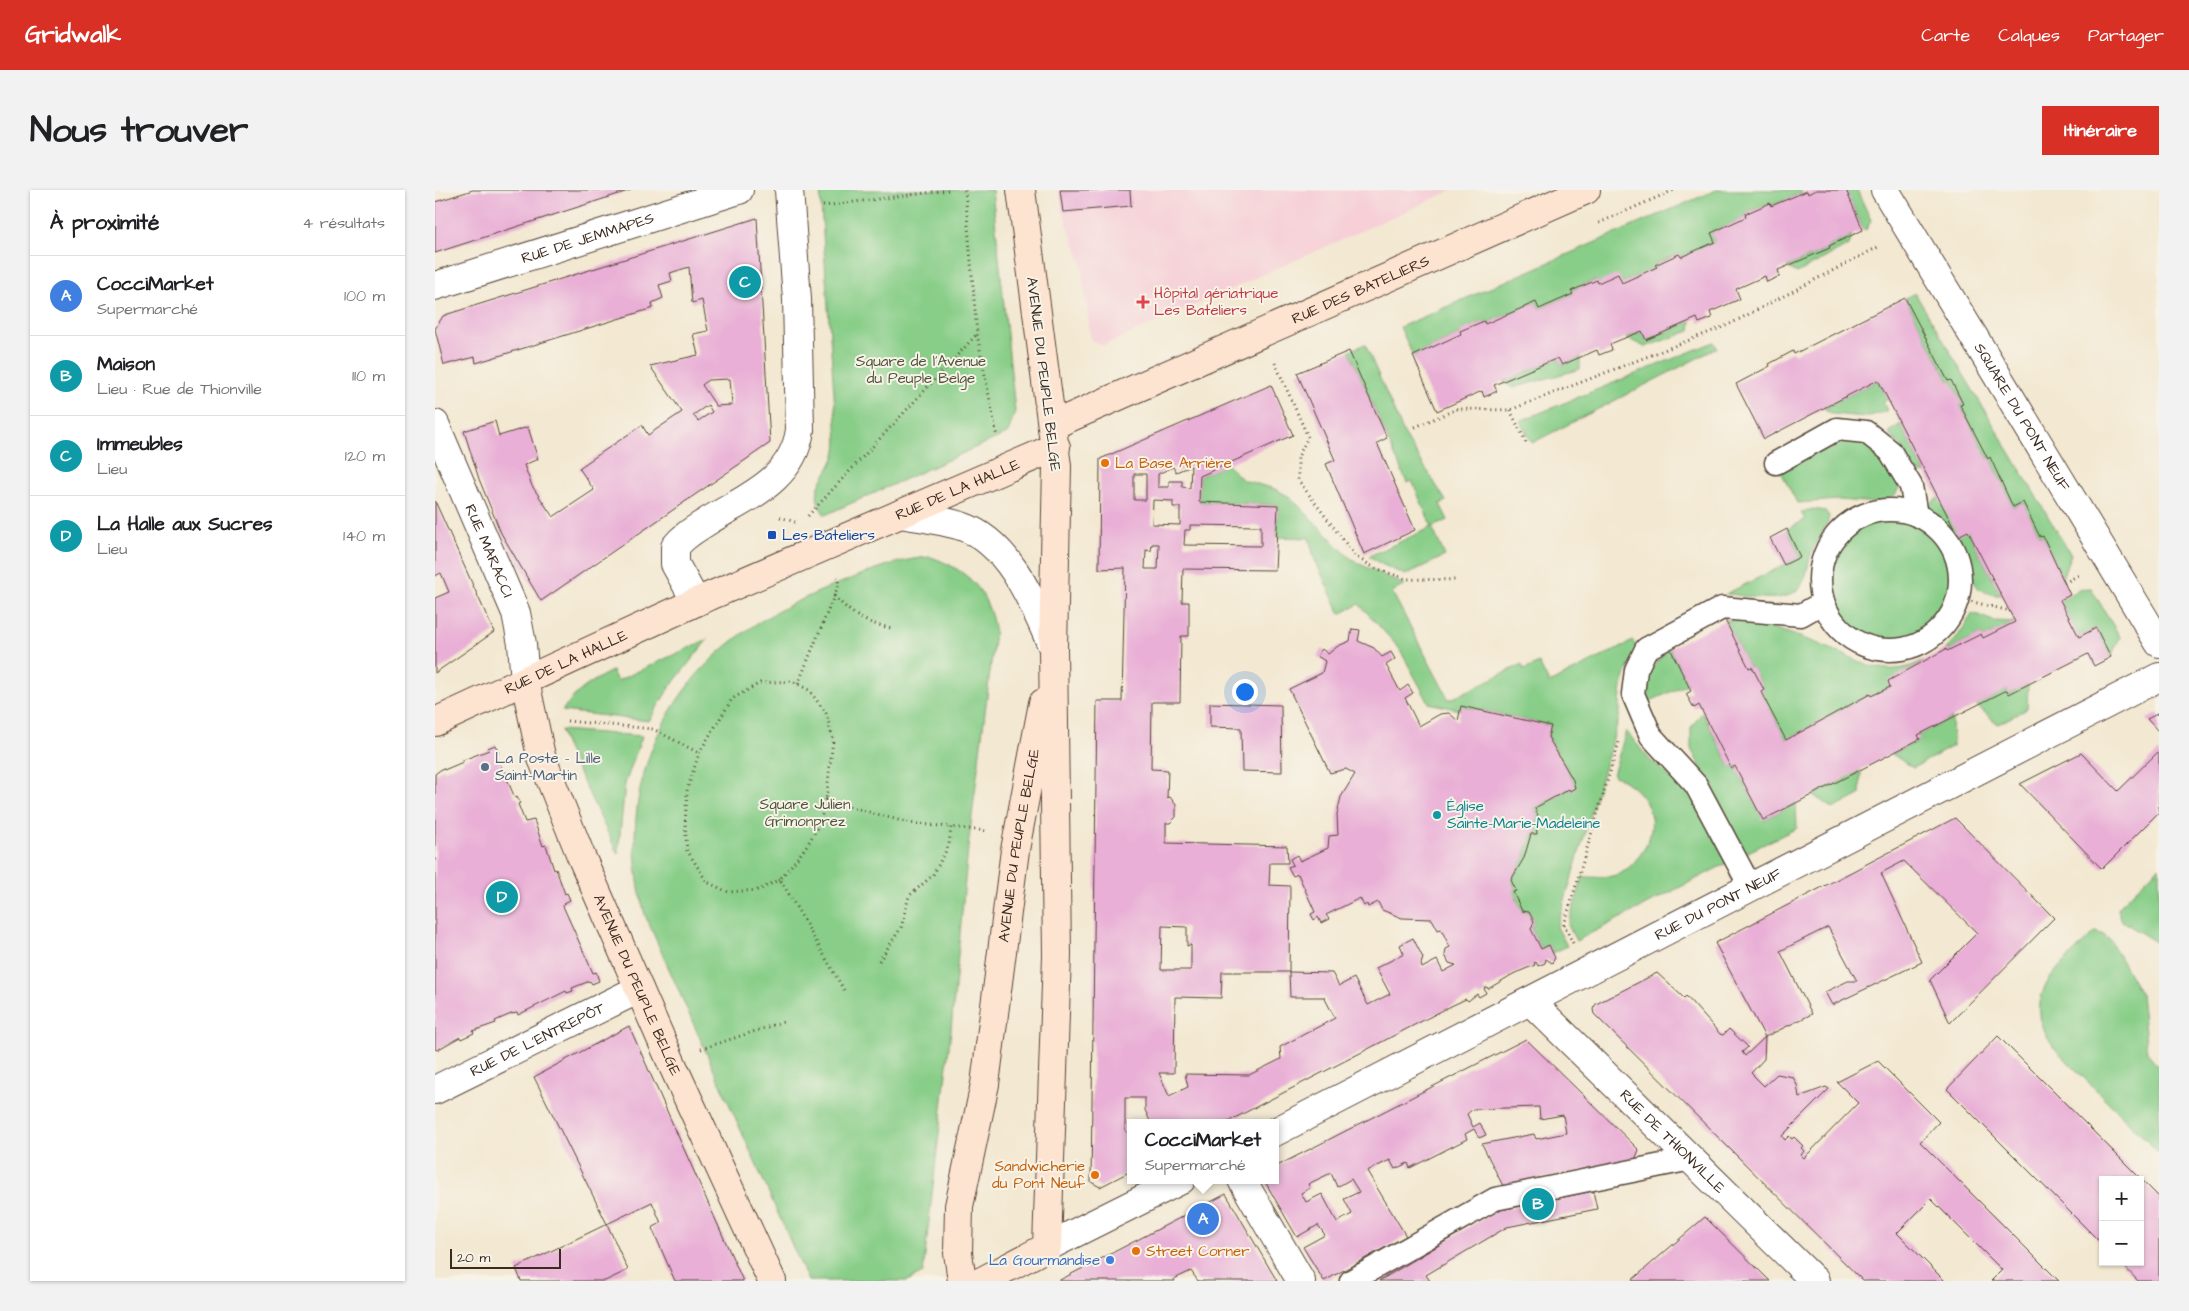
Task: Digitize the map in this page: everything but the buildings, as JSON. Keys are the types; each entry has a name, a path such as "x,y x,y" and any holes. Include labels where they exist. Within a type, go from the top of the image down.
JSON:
{"street":[{"name":"RUE DE JEMMAPES","path":"435,286 739,190"},
{"name":"AVENUE DU PEUPLE BELGE","path":"1021,190 1054,436 1057,490 1053,648 1057,954 1047,1247"},
{"name":"RUE DES BATELIERS","path":"1054,436 1261,333 1587,190"},
{"name":"SQUARE DU PONT NEUF","path":"1885,190 1908,231 2159,643"},
{"path":"696,602 675,564 675,548 689,533 756,492 779,474 793,456 800,430 797,299 790,199"},
{"name":"RUE MARACCI","path":"435,424 515,613 522,644 525,681"},
{"name":"RUE DE LA HALLE","path":"435,722 696,602 1009,467 1054,436"},
{"name":"AVENUE DU PEUPLE BELGE","path":"900,514 960,526 971,530 993,547 1011,567 1026,589 1053,648 1017,834 985,1084 959,1206 958,1253 962,1281"},
{"name":"RUE DU PONT NEUF","path":"1279,1130 2159,676"},
{"name":"AVENUE DU PEUPLE BELGE","path":"525,681 532,721 554,790 672,1064 772,1281"},
{"name":"RUE DE L'ENTREPÔT","path":"435,1090 639,989"},
{"name":"RUE DE THIONVILLE","path":"1530,1001 1815,1281"},
{"path":"982,1281 1173,1184"},
{"path":"1244,1184 1301,1281"}],"lane":[{"path":"1776,463 1837,429 1866,432 1890,451 1911,486 1916,515"},
{"path":"1894,510 1916,515 1935,527 1950,544 1958,566 1960,588 1957,598 1954,610 1940,629 1921,644 1898,650 1874,649 1852,640 1834,624 1822,603 1819,580 1823,558 1833,538 1850,522 1871,513 1894,510"},
{"path":"1751,888 1696,785 1651,736 1633,694 1636,670 1646,649 1722,608 1801,615 1822,603"},
{"path":"1351,1281 1495,1199 1691,1159"}],"path":[{"path":"790,199 949,190"},
{"path":"965,190 977,334 997,438 1009,467"},
{"path":"1415,427 1457,410 1510,410 1728,325 1908,231"},
{"path":"1261,333 1308,437 1298,456 1298,480 1356,557 1375,568 1406,579 1457,580"},
{"path":"807,518 977,334"},
{"path":"1510,410 1527,445"},
{"path":"793,528 801,524"},
{"path":"798,684 839,584 837,576"},
{"path":"834,596 854,615 871,624 892,628"},
{"path":"1957,598 2010,611"},
{"path":"791,681 798,684 809,690 826,713 833,740 826,800 821,822 802,853 780,879 759,890 728,892 707,882 687,850 685,824 687,792 699,753 732,699 760,683 791,681"},
{"path":"1588,972 1564,925 1633,694"},
{"path":"532,721 561,721 653,729 699,753"},
{"path":"826,800 909,823 1017,834"},
{"path":"879,961 901,928 909,896 933,875 949,845 951,827"},
{"path":"780,879 844,990"},
{"path":"672,1064 697,1050 783,1022"}],"shaded area":[{"name":"Hôpital gériatrique Les Bateliers","path":"1060,190 1453,190 1103,346 1091,340 1081,262 1063,212"}],"green space":[{"name":"Square de l'Avenue du Peuple Belge","path":"820,190 992,190 1015,411 1008,433 825,515 817,498 818,491 835,455 837,439"},
{"path":"1716,190 1800,190 1802,193 1771,206 1770,203 1745,214 1746,217 1711,233 1715,242 1681,257 1679,254 1655,264 1657,267 1622,283 1598,283 1596,280 1571,291 1573,294 1539,309 1536,302 1485,324 1484,321 1413,356 1400,327"},
{"path":"1846,190 1857,190 1871,220 1866,230 1863,230"},
{"path":"1852,235 1849,245 1797,273 1787,267 1830,248 1829,246"},
{"path":"1915,293 2071,555 2062,578 2043,536 2040,537 2023,502 2013,507 1990,457 1988,459 1960,405 1963,404 1951,380 1948,381 1905,298"},
{"path":"1691,321 1690,331 1645,347 1626,338 1642,331 1646,340"},
{"path":"1714,342 1717,348 1532,443 1520,421"},
{"path":"1365,344 1404,434 1446,501 1440,504 1448,520 1432,527 1412,481 1407,483 1349,351"},
{"path":"1580,357 1580,369 1513,388 1503,382 1558,358 1562,365"},
{"path":"1878,380 1888,399 1883,402 1887,411 1866,417 1831,414 1824,408"},
{"path":"1901,424 1926,474 1914,470 1902,448 1890,436 1890,431"},
{"path":"1861,440 1879,451 1899,487 1895,496 1877,503 1839,500 1797,503 1778,466 1826,441"},
{"path":"1226,464 1243,480 1275,489 1290,497 1349,557 1405,585 1392,592 1449,700 1522,664 1524,670 1539,663 1549,683 1633,641 1637,649 1624,681 1620,715 1557,927 1567,946 1553,953 1549,945 1541,949 1531,929 1534,921 1529,912 1522,911 1513,892 1516,891 1511,880 1524,858 1531,834 1537,834 1536,823 1538,815 1535,808 1574,788 1573,780 1548,737 1551,726 1462,706 1460,710 1429,703 1399,648 1359,604 1340,614 1315,560 1309,538 1277,537 1278,505 1199,502 1200,476"},
{"path":"1939,498 1968,531 2001,595 1994,595 1977,588 1959,540 1929,508 1933,501"},
{"path":"1813,509 1825,511 1829,516 1826,526 1811,554 1804,580 1798,589 1790,595 1769,598 1726,594 1800,557 1787,529 1805,520 1801,512"},
{"path":"1890,518 1913,522 1933,536 1947,556 1951,579 1947,602 1933,622 1913,636 1890,640 1867,636 1847,622 1833,602 1829,579 1833,556 1847,536 1867,522"},
{"path":"1432,527 1445,556 1405,575 1379,563 1369,556"},
{"name":"Square Julien Grimonprez","path":"931,557 956,569 975,584 988,605 995,632 968,848 951,1030 923,1273 907,1281 808,1281 645,915 637,876 635,838 638,800 647,764 661,729 680,697 704,667 734,640 768,617 830,587 892,564"},
{"path":"2091,588 2120,637 2111,657 2096,628 2079,637 2060,600 2081,589"},
{"path":"1973,613 1993,621 2015,622 1983,638 1981,634 1947,651 1946,649 1956,639"},
{"path":"1725,620 1753,623 1782,631 1875,667 1897,669 1922,661 1923,663 1890,687 1871,696 1870,694 1786,740 1761,692 1764,690 1752,667 1749,668"},
{"path":"708,639 669,688 649,721 562,711 572,698 584,688 612,671 617,681"},
{"path":"1670,648 1688,684 1648,702 1643,700 1647,678"},
{"path":"2028,684 2027,709 1998,724 1976,705 2007,690 2009,694"},
{"path":"1702,712 1731,768 1735,766 1763,820 1796,803 1797,828 1746,853 1691,749 1691,728"},
{"path":"1952,718 1953,746 1913,768 1892,754 1920,740 1918,735"},
{"path":"561,730 642,736 625,784 618,854 565,744"},
{"path":"1626,731 1650,760 1688,790 1727,863 1576,941 1568,925 1583,877 1607,877 1624,872 1640,855 1651,831 1651,819 1643,798 1625,781 1613,775"},
{"path":"1861,771 1860,795 1833,809 1813,795"},
{"path":"2159,867 2159,944 2122,921 2118,909"},
{"path":"2095,932 2102,934 2110,940 2141,995 2147,1052 2159,1067 2159,1153 2054,1048 2044,1029 2040,1012 2041,997 2047,983 2056,970"}],"place":[{"name":"Immeubles","path":"745,282"},
{"name":"Hôpital gériatrique Les Bateliers","path":"1143,302"},
{"name":"La Base Arrière","path":"1105,463"},
{"name":"Les Bateliers","path":"772,535"},
{"name":"La Poste - Lille Saint-Martin","path":"485,767"},
{"name":"Église Sainte-Marie-Madeleine","path":"1437,815"},
{"name":"La Halle aux Sucres","path":"502,897"},
{"name":"Sandwicherie du Pont Neuf","path":"1095,1175"},
{"name":"Maison","path":"1538,1204"},
{"name":"CocciMarket","path":"1203,1219"},
{"name":"Street Corner","path":"1136,1251"},
{"name":"La Gourmandise","path":"1110,1260"}]}
